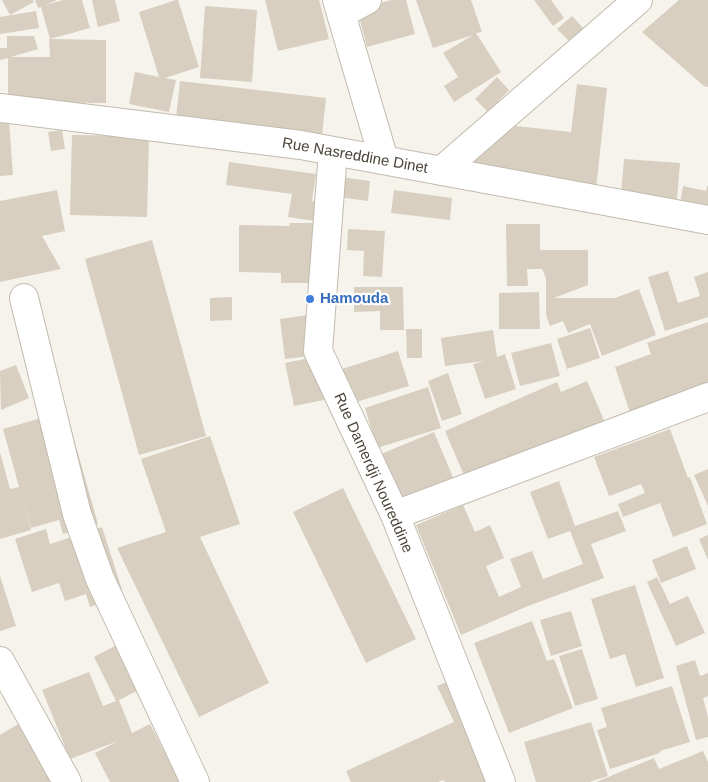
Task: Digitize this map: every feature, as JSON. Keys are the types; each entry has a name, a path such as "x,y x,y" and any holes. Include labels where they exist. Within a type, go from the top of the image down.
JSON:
{"street":[{"path":"367,0 339,7 384,160"},
{"path":"441,171 638,0"},
{"name":"Rue Nasreddine Dinet","path":"0,108 301,145 708,220"},
{"name":"Rue Damerdji Noureddine","path":"333,151 318,351 395,515 501,782"},
{"path":"24,298 77,514 100,579 194,782"},
{"path":"395,515 708,397"},
{"path":"1,667 67,782"}],"building":[{"path":"2,0 33,0 34,2 10,15"},
{"path":"35,0 57,0 46,5 63,0 82,0 90,28 50,39 41,7 38,8"},
{"path":"92,0 115,0 120,21 98,27"},
{"path":"178,0 199,67 165,78 176,80 169,112 129,104 135,72 159,77 139,12"},
{"path":"265,0 319,0 329,39 278,51"},
{"path":"392,0 406,0 415,34 367,47 357,9"},
{"path":"416,0 471,0 482,32 476,33 501,72 454,102 444,86 458,77 443,53 473,35 433,48"},
{"path":"534,0 551,0 564,18 553,26"},
{"path":"679,0 708,0 708,87 704,86 642,32"},
{"path":"205,6 257,10 252,82 200,78"},
{"path":"36,11 39,28 0,34 0,17"},
{"path":"572,16 586,31 572,44 557,29"},
{"path":"7,36 34,36 38,49 11,57 50,57 49,39 106,40 106,103 8,102 8,58 0,60 0,48 7,48"},
{"path":"497,77 509,90 488,112 475,99"},
{"path":"180,81 326,98 322,135 176,118"},
{"path":"577,84 607,88 595,198 472,184 479,122 571,132"},
{"path":"9,122 13,175 0,176 0,123"},
{"path":"62,130 65,149 51,151 48,132"},
{"path":"72,135 149,136 147,217 70,215"},
{"path":"624,159 680,163 675,221 619,216"},
{"path":"229,162 316,174 312,201 324,203 322,222 288,217 292,194 226,185"},
{"path":"340,177 370,181 368,201 338,197"},
{"path":"683,186 706,191 708,186 708,222 678,217"},
{"path":"57,190 65,231 42,236 61,269 0,282 0,201"},
{"path":"394,190 452,198 450,220 391,213"},
{"path":"289,223 321,223 321,283 281,283 281,273 239,272 239,225 290,226"},
{"path":"506,224 540,224 540,250 588,250 588,285 554,298 615,298 639,289 656,335 602,356 590,324 568,333 563,321 550,326 546,315 546,278 542,269 527,269 528,286 507,286"},
{"path":"348,229 385,231 382,277 363,276 364,251 347,250"},
{"path":"152,240 206,436 139,455 85,259"},
{"path":"668,271 678,303 700,296 694,277 708,272 708,317 665,331 648,277"},
{"path":"354,287 403,287 404,330 380,330 380,311 354,312"},
{"path":"539,292 540,329 499,329 499,293"},
{"path":"232,297 232,320 210,321 210,298"},
{"path":"322,313 327,354 285,359 280,319"},
{"path":"708,322 708,404 635,428 615,367 651,354 647,343"},
{"path":"590,328 600,358 567,369 557,339"},
{"path":"406,329 422,329 422,358 407,358"},
{"path":"493,330 497,357 505,354 516,389 485,399 473,364 484,361 445,366 441,338"},
{"path":"551,343 560,376 520,386 511,353"},
{"path":"398,351 409,386 353,403 342,369"},
{"path":"314,357 324,400 294,406 285,363"},
{"path":"16,365 29,398 1,410 0,371"},
{"path":"448,373 462,414 442,421 428,381"},
{"path":"587,381 610,434 472,494 445,431 557,382 561,392"},
{"path":"428,387 441,428 377,448 365,408"},
{"path":"66,411 98,524 63,534 59,520 31,528 22,496 31,530 0,539 0,452 10,489 19,487 3,429"},
{"path":"670,429 707,524 673,537 660,503 623,517 618,504 645,493 641,484 609,496 594,457"},
{"path":"434,432 460,494 407,517 381,454"},
{"path":"210,436 240,524 200,537 269,683 199,717 117,548 166,532 141,459"},
{"path":"708,469 708,506 694,475"},
{"path":"559,481 575,526 618,511 626,531 591,544 604,578 528,606 461,635 416,525 463,505 475,532 490,525 504,558 486,566 499,597 521,587 510,559 532,551 543,579 583,564 570,531 548,539 530,492"},
{"path":"343,488 416,639 366,663 293,512"},
{"path":"102,527 124,596 90,607 86,594 65,601 59,583 32,592 15,539 46,529 50,544"},
{"path":"708,535 708,560 699,539"},
{"path":"687,546 696,569 661,583 652,560"},
{"path":"0,576 16,626 0,631"},
{"path":"657,577 670,604 688,596 705,633 676,646 647,582"},
{"path":"635,585 664,678 636,687 625,654 610,659 591,599"},
{"path":"571,611 582,646 551,656 540,620"},
{"path":"532,621 547,661 554,659 573,708 509,733 474,643"},
{"path":"124,641 147,686 119,700 132,733 150,724 180,782 110,782 95,753 118,741 70,759 42,690 89,672 103,706 116,701 94,657"},
{"path":"582,649 598,699 575,706 559,656"},
{"path":"695,660 700,676 708,673 708,696 703,698 708,717 708,737 696,740 676,666"},
{"path":"461,676 496,782 445,782 444,780 438,782 351,782 346,771 454,722 437,686"},
{"path":"672,686 690,742 610,769 597,730 607,727 601,708"},
{"path":"25,720 61,782 0,782 0,735"},
{"path":"591,722 608,776 589,782 536,782 524,742"},
{"path":"703,751 708,762 708,782 596,782 654,758 659,769"}],"place":[{"name":"Hamouda","path":"310,299"}]}
